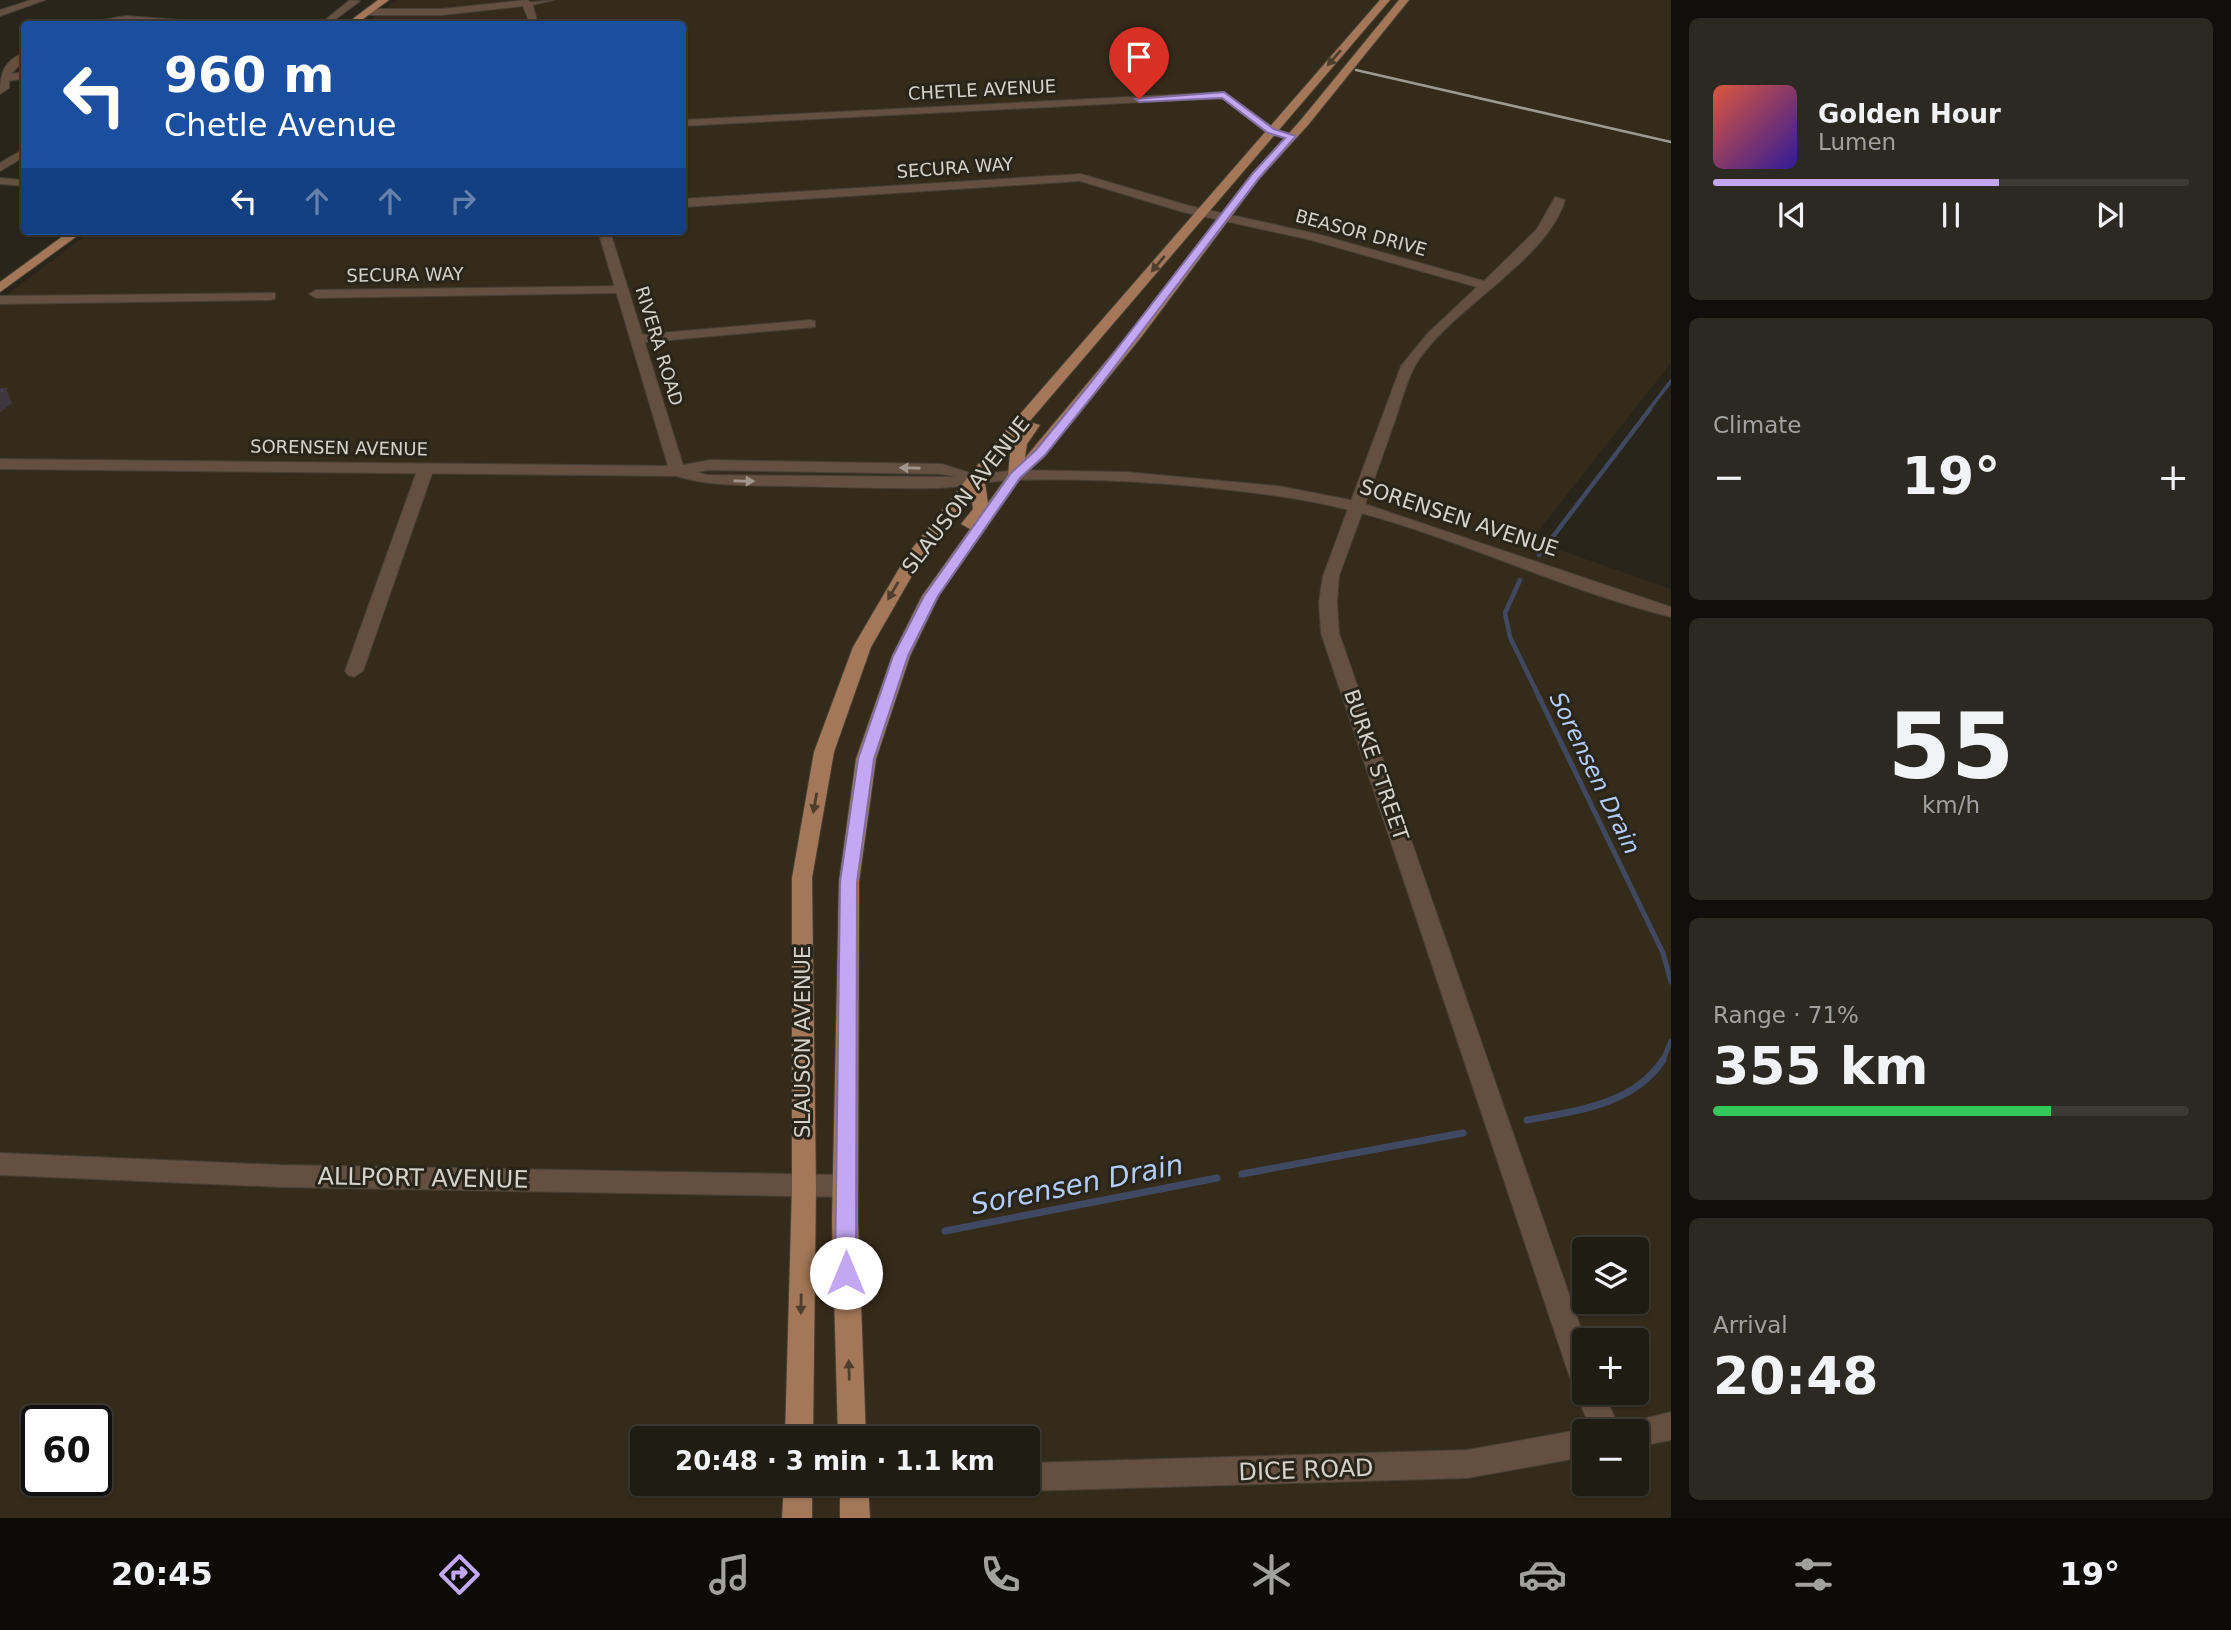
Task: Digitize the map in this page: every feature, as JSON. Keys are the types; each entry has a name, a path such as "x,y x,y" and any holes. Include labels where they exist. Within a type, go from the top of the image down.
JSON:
{"main road":[{"name":"SLAUSON AVENUE","path":"852,1426 845,1186 849,1125 849,882 866,759 901,656 939,583 1016,475 1040,453 1224,217 1404,0"},
{"path":"354,21 381,2"},
{"name":"SLAUSON AVENUE","path":"799,1426 804,1187 802,878 824,752 862,647 895,586 999,447 1382,3"},
{"path":"1382,3 1394,10"},
{"path":"1359,30 1377,33"},
{"path":"0,273 53,235"},
{"path":"0,288 73,235"},
{"path":"1016,475 1019,444 1047,404 1043,398"},
{"path":"939,583 937,569 981,509 977,477"},
{"path":"797,1518 798,1496"},
{"path":"854,1496 855,1518"}],"street":[{"path":"0,13 11,7 40,0"},
{"path":"345,0 381,2"},
{"path":"367,12 442,12 549,0"},
{"path":"328,21 355,1"},
{"path":"527,3 533,21"},
{"path":"0,5 11,7"},
{"path":"108,21 152,21"},
{"path":"0,91 4,88 2,79 11,63 21,58"},
{"path":"2,79 21,76"},
{"name":"CHETLE AVENUE","path":"686,123 1224,95 1271,131"},
{"path":"1271,131 1291,136"},
{"path":"0,168 21,154"},
{"name":"SECURA WAY","path":"686,203 1081,177 1224,217"},
{"path":"0,181 21,184"},
{"name":"BURKE STREET","path":"1559,201 1555,217 1489,286 1419,349 1408,366 1331,576 1328,603 1331,633 1572,1343"},
{"name":"BEASOR DRIVE","path":"1224,217 1313,237 1489,286"},
{"name":"RIVERA ROAD","path":"605,235 677,471"},
{"name":"SECURA WAY","path":"316,294 621,289"},
{"path":"0,300 270,296"},
{"path":"638,339 810,324"},
{"name":"SORENSEN AVENUE","path":"0,464 677,471 706,480 734,481 943,483 977,477 1016,475 1194,481 1278,491 1356,506 1439,532 1625,599 1671,612"},
{"path":"354,671 426,468"},
{"name":"ALLPORT AVENUE","path":"0,1164 281,1176 845,1186"},
{"path":"1649,1430 1671,1426"},
{"name":"DICE ROAD","path":"1040,1477 1467,1464 1572,1445"}],"shaded area":[{"path":"397,0 1671,0 1671,363 1531,540 1671,589 1671,1518 0,1518 0,300 86,235 686,235 686,21 369,21"}],"waterway":[{"name":"Sorensen Drain","path":"1648,411 1671,381"},
{"name":"Sorensen Drain","path":"1539,555 1650,409"},
{"name":"Sorensen Drain","path":"1520,580 1505,613 1510,637 1540,699"},
{"name":"Sorensen Drain","path":"1539,697 1663,953 1671,982"},
{"name":"Sorensen Drain","path":"1663,1060 1671,1041"},
{"name":"Sorensen Drain","path":"1527,1120 1602,1104 1636,1087 1663,1060"},
{"name":"Sorensen Drain","path":"1242,1174 1463,1133"},
{"name":"Sorensen Drain","path":"945,1231 1217,1178"}],"railway":[{"path":"1356,70 1671,142"}],"route":[{"path":"846,1273 849,882 866,759 901,656 947,570 997,506 1016,475 1040,453 1093,388 1256,176 1291,136 1271,131 1224,95 1139,99"}]}
